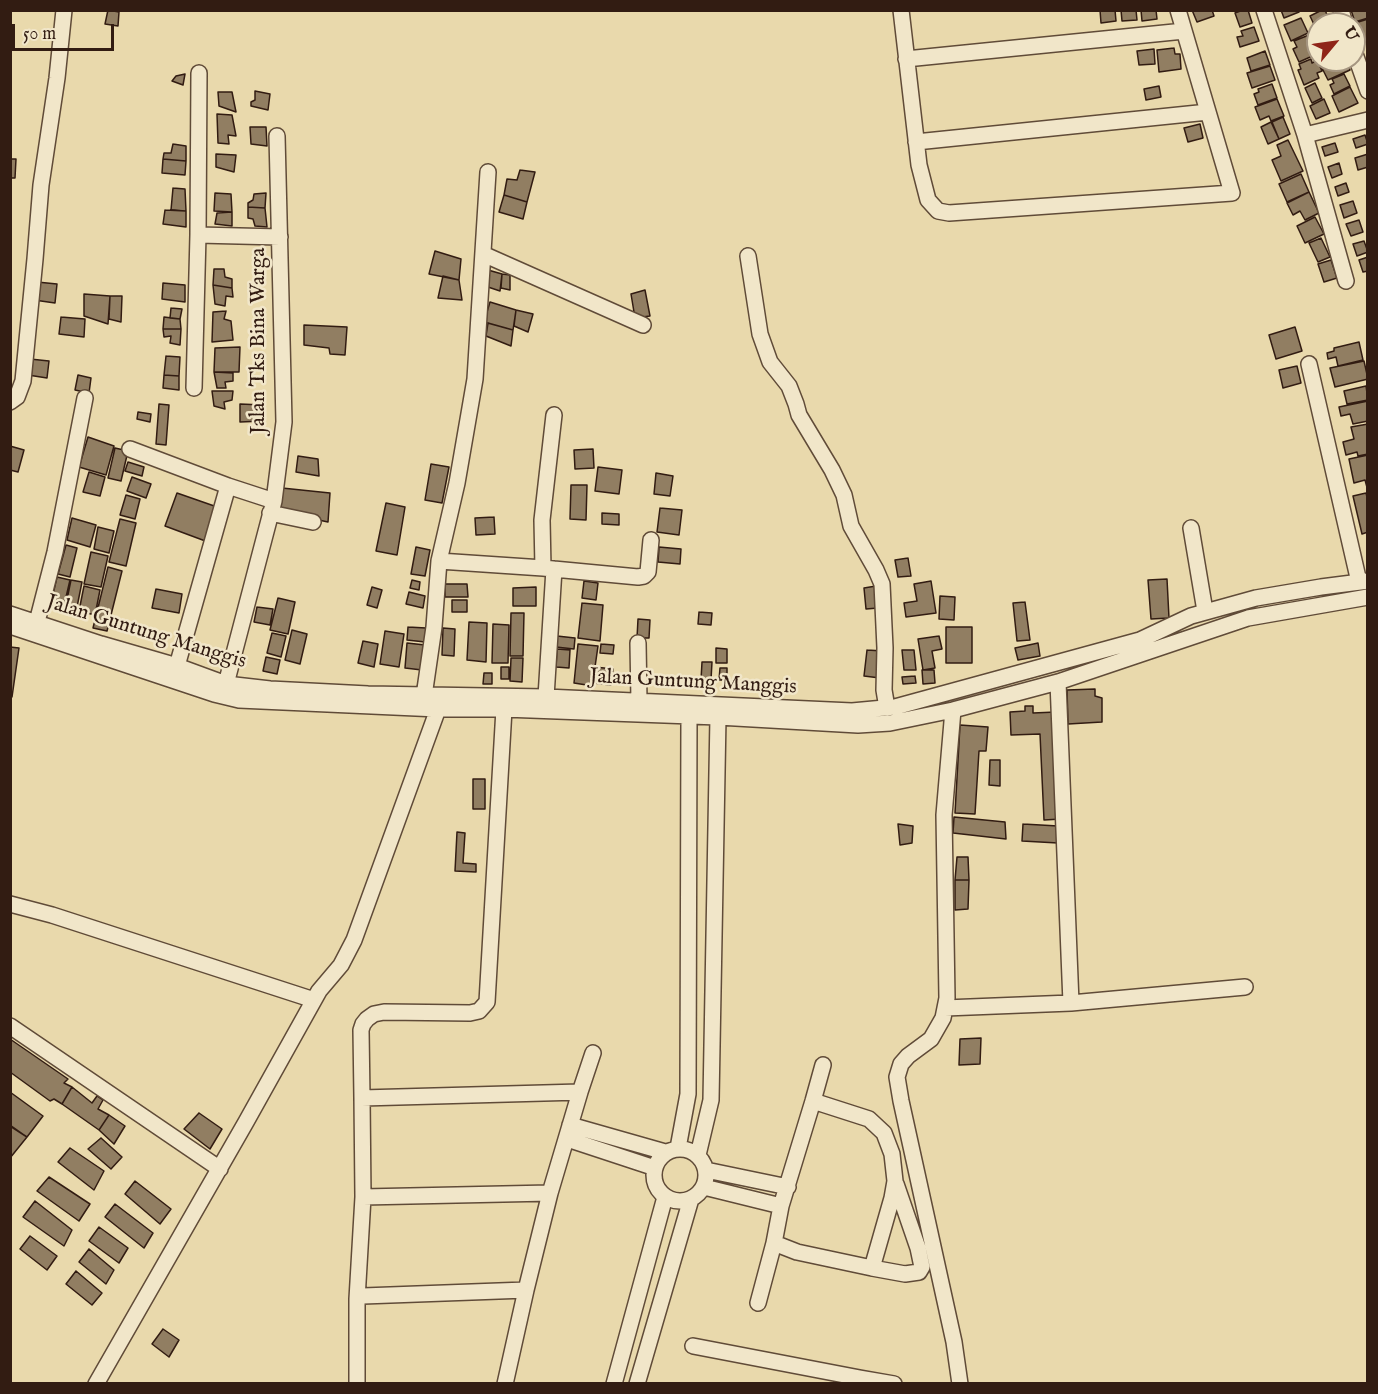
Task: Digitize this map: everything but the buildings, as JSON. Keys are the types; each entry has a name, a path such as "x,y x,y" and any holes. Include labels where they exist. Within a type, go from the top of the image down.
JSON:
{"street":[{"path":"10,402 17,397 23,381 41,185 57,78 64,10"},
{"path":"901,10 919,165 928,200 938,211 949,213 1232,193 1178,10"},
{"path":"1264,10 1305,135 1346,281"},
{"path":"906,59 1184,31"},
{"path":"1361,72 1368,91"},
{"path":"194,388 199,73"},
{"path":"916,142 1208,112"},
{"path":"1305,135 1368,120"},
{"name":"Jalan Tks Bina Warga","path":"226,684 272,507 284,422 277,136"},
{"path":"424,696 434,627 439,561 472,402 479,332 488,172"},
{"path":"198,235 280,237"},
{"path":"483,255 643,325"},
{"path":"748,256 760,334 770,362 789,386 799,415 832,470 844,495 851,526 882,584 886,708"},
{"path":"1309,364 1363,582"},
{"path":"37,622 55,552 85,398"},
{"path":"546,698 549,568 542,520 554,415"},
{"path":"130,449 228,486 272,507 313,522"},
{"path":"177,666 228,486"},
{"path":"1191,528 1204,611"},
{"path":"439,561 549,568 638,577 648,572 651,540"},
{"name":"Jalan Guntung Manggis","path":"10,614 177,666 226,684 270,689 368,694 546,698 852,711 886,708 920,701 1140,640 1204,611 1256,598 1363,582"},
{"name":"Jalan Guntung Manggis","path":"10,626 226,698 438,709 504,709 718,717 858,725 890,723 953,710 1058,682 1248,618 1368,597"},
{"path":"638,643 639,702"},
{"path":"1058,682 1071,1003"},
{"path":"96,1383 220,1169 319,991 341,965 354,940 438,709"},
{"path":"357,1383 357,1299 363,1197 361,1030 367,1019 374,1014 384,1012 470,1013 479,1011 487,1002 504,709"},
{"path":"953,710 944,815 947,998 943,1018 931,1039 908,1056 901,1064 897,1077 954,1342 960,1383"},
{"path":"569,1132 672,1150 689,1149 698,1155 706,1170 704,1187 691,1199 678,1202 665,1197 656,1188 653,1175 656,1162 672,1150 688,1094 689,716"},
{"path":"698,1155 711,1100 718,717"},
{"path":"10,904 52,915 314,1000"},
{"path":"945,1008 1071,1003 1245,987"},
{"path":"10,1026 220,1169"},
{"path":"505,1383 550,1193 593,1053"},
{"path":"758,1303 781,1206 823,1065"},
{"path":"362,1098 580,1092"},
{"path":"774,1243 797,1252 905,1274 919,1272 922,1266 895,1181 892,1154 884,1133 869,1119 813,1101"},
{"path":"569,1132 655,1168"},
{"path":"706,1170 788,1187"},
{"path":"872,1268 895,1181"},
{"path":"704,1187 781,1206"},
{"path":"363,1197 550,1193"},
{"path":"614,1383 665,1197"},
{"path":"637,1383 691,1199"},
{"path":"357,1299 363,1296 378,1295 526,1290"},
{"path":"693,1346 894,1383"}]}
